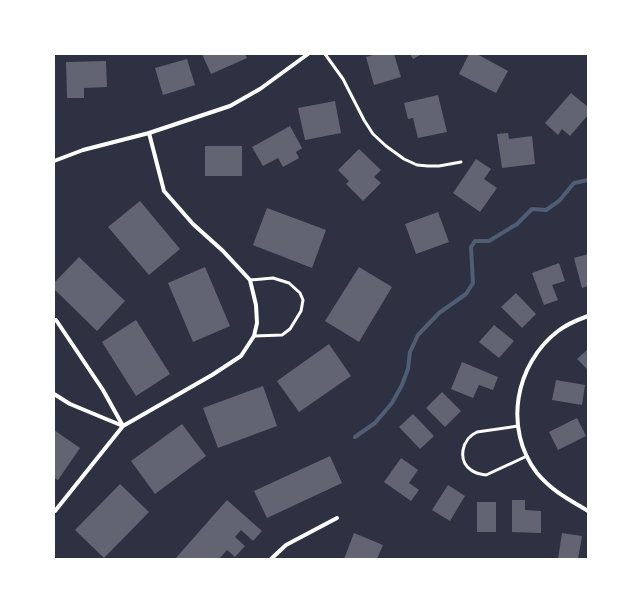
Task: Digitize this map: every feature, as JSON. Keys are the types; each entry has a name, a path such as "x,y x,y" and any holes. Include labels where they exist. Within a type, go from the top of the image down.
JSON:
{"street":[{"path":"54,162 83,150 149,133 230,106 260,89 308,54"},
{"path":"56,511 123,426 212,375 241,356 254,336 257,323 256,305 250,280 223,251 193,224 164,191 149,133"},
{"path":"588,316 558,330 546,341 535,355 526,371 520,389 517,407 518,426 522,442 527,456 536,472 547,485 588,511"},
{"path":"54,320 56,320 103,390 123,426"},
{"path":"54,394 70,404 123,426"},
{"path":"271,559 286,545 337,518"}],"lane":[{"path":"325,54 343,79 373,134 386,146 404,159 417,165 439,166 461,162"},
{"path":"250,280 273,278 289,283 300,292 303,300 302,311 290,329 282,335 254,336"},
{"path":"518,426 476,432 467,438 462,452 463,460 472,471 486,475 527,456"}],"building":[{"path":"202,54 245,54 247,58 211,74"},
{"path":"376,54 394,54 401,77 374,85 366,57"},
{"path":"410,54 422,54 413,59"},
{"path":"469,54 477,54 508,71 496,93 459,74"},
{"path":"187,59 195,85 163,95 155,68"},
{"path":"106,61 107,87 84,88 84,98 67,98 66,62"},
{"path":"571,93 588,107 588,115 570,136 562,129 558,135 545,123"},
{"path":"438,95 447,132 418,138 413,118 408,119 404,103"},
{"path":"335,101 341,133 305,140 298,108"},
{"path":"290,126 302,148 296,152 299,158 283,167 278,158 263,166 252,147"},
{"path":"508,133 509,139 532,136 535,164 502,168 497,134"},
{"path":"205,146 242,146 242,176 205,176"},
{"path":"359,149 381,170 374,177 381,183 363,201 346,184 349,181 338,170"},
{"path":"476,159 491,169 484,179 497,188 480,212 453,193"},
{"path":"140,201 180,249 149,275 108,227"},
{"path":"267,208 326,230 312,268 253,245"},
{"path":"438,212 449,242 416,254 405,224"},
{"path":"588,254 588,286 582,288 574,258"},
{"path":"79,257 125,301 97,331 54,289 54,283"},
{"path":"559,263 565,281 552,285 558,300 544,305 532,273"},
{"path":"205,267 230,326 193,342 168,283"},
{"path":"359,267 392,287 359,342 325,321"},
{"path":"516,293 536,314 522,328 501,307"},
{"path":"136,320 170,374 136,396 102,342"},
{"path":"494,325 514,341 499,358 479,342"},
{"path":"329,344 351,376 299,412 277,381"},
{"path":"588,349 588,370 577,359"},
{"path":"462,362 498,377 493,390 479,385 473,398 451,389"},
{"path":"556,380 585,385 582,405 552,400"},
{"path":"263,386 277,426 218,448 203,408"},
{"path":"442,392 461,411 445,427 426,408"},
{"path":"413,414 434,436 420,449 399,427"},
{"path":"577,418 586,436 558,450 549,432"},
{"path":"182,424 206,456 155,494 131,461"},
{"path":"54,430 80,448 58,480 54,478"},
{"path":"330,456 342,483 267,518 254,491"},
{"path":"401,458 418,470 409,483 419,490 411,501 384,482"},
{"path":"120,484 149,512 104,558 75,530"},
{"path":"448,485 465,496 450,521 432,510"},
{"path":"227,500 262,531 253,541 241,530 235,537 245,546 235,557 227,550 219,559 175,559"},
{"path":"512,500 525,500 525,510 541,511 541,533 512,532"},
{"path":"477,502 496,502 496,532 477,532"},
{"path":"354,533 383,545 377,559 344,559"},
{"path":"562,533 582,536 578,559 558,559"}],"waterway":[{"path":"355,437 375,423 392,403 402,385 408,369 410,352 418,335 439,313 466,294 473,283 471,247 475,241 489,241 517,224 532,209 546,210 559,201 574,183 588,180"}]}
